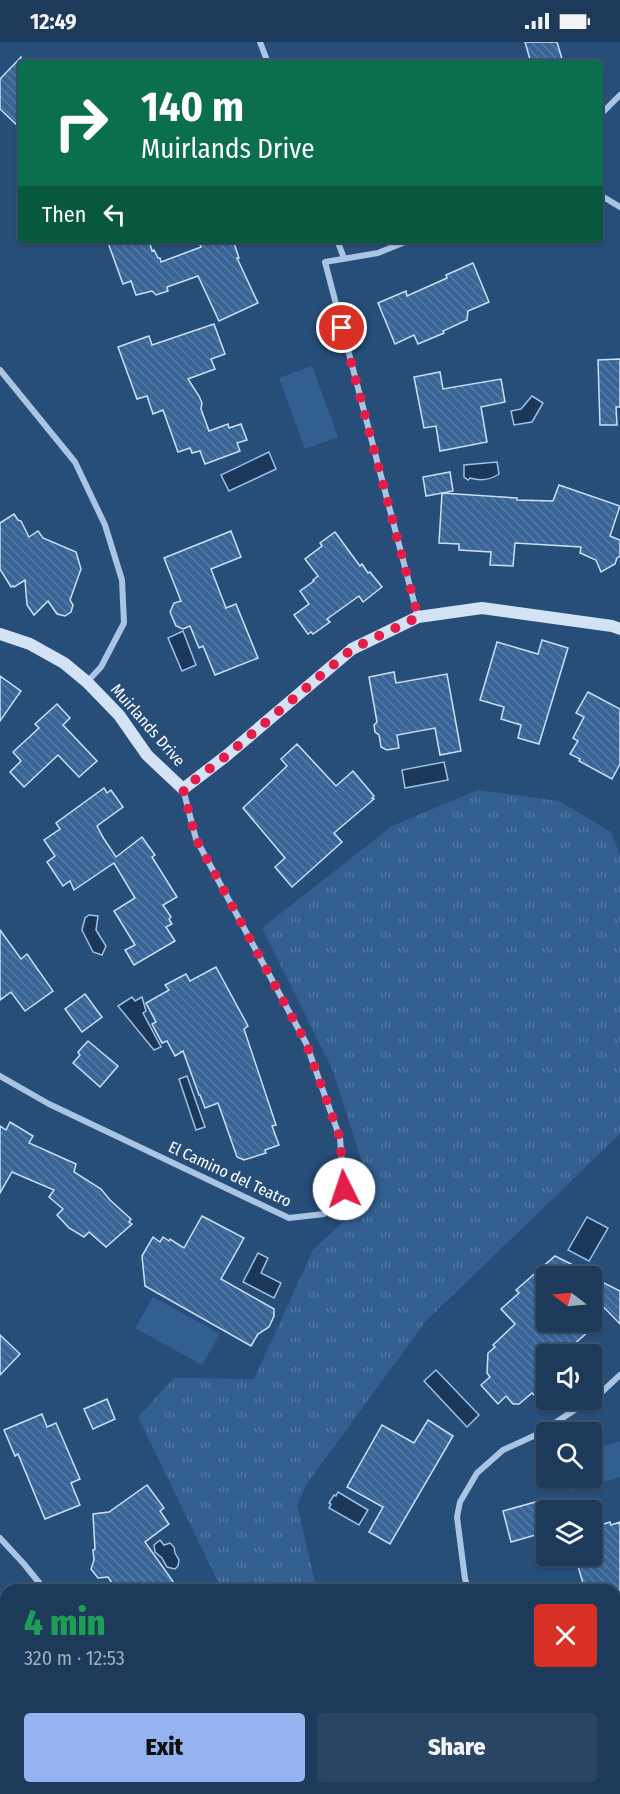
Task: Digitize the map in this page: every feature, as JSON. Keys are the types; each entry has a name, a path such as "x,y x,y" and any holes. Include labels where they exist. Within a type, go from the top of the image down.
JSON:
{"street":[{"path":"260,42 267,60"},
{"path":"603,112 620,95"},
{"path":"603,197 620,207"},
{"path":"338,243 344,258"},
{"path":"403,243 378,253 325,262 418,617"},
{"path":"0,370 75,462 105,525 122,580 124,623 100,666 87,682"},
{"name":"Muirlands Drive","path":"0,633 38,648 64,663 87,682 119,715 147,755 183,789 226,756 352,649 418,617 482,608 620,629"},
{"name":"El Camino del Teatro","path":"0,1076 49,1104 289,1218 324,1214 344,1189 340,1138 306,1043 196,839 183,789"},
{"path":"602,1392 620,1375"},
{"path":"467,1584 457,1517 460,1502 477,1473 503,1450 538,1434 574,1410"},
{"path":"0,1538 40,1584"}],"green space":[{"path":"312,366 338,437 305,449 279,378"},
{"path":"478,790 559,801 611,832 620,855 620,1134 426,1321 308,1482 297,1505 316,1584 219,1584 138,1417 174,1378 254,1379 313,1250 345,1220 363,1166 333,1071 262,928 392,826"},
{"path":"153,1297 220,1334 202,1365 135,1328"},
{"path":"620,1441 620,1477 602,1482 602,1447"},
{"path":"569,1488 583,1488 570,1492"}],"shaded area":[{"path":"532,396 543,403 532,422 514,425 511,411 521,409"},
{"path":"269,452 276,469 229,491 221,475"},
{"path":"497,462 499,474 496,476 481,480 470,478 468,480 464,477 464,465"},
{"path":"183,631 196,665 182,671 168,638"},
{"path":"444,762 448,780 405,788 402,770"},
{"path":"89,915 98,916 96,930 106,946 102,955 93,952 82,930 85,918"},
{"path":"132,997 135,1001 142,997 146,1011 143,1013 161,1047 154,1050 118,1006"},
{"path":"187,1076 205,1127 196,1130 179,1079"},
{"path":"587,1217 608,1228 589,1261 568,1250"},
{"path":"258,1253 268,1258 261,1273 281,1283 274,1298 243,1282"},
{"path":"436,1370 479,1415 467,1427 424,1381"},
{"path":"338,1492 368,1510 359,1525 329,1508 331,1504 329,1503"},
{"path":"160,1540 164,1545 170,1543 174,1547 179,1560 175,1569 167,1567 155,1552 154,1545"}],"building":[{"path":"525,42 557,42 562,59 530,60"},
{"path":"18,60 18,126 0,109 0,79"},
{"path":"108,243 150,243 152,251 154,250 161,262 201,247 200,245 206,243 234,243 239,258 237,258 258,303 219,321 198,276 167,287 168,291 156,295 152,291 136,295 131,281 123,284"},
{"path":"473,263 489,302 468,311 467,320 443,331 444,333 418,344 414,335 395,344 378,303 406,291 407,296"},
{"path":"214,324 225,354 211,359 215,369 188,379 202,403 201,409 209,431 228,424 229,428 241,424 247,440 237,443 240,451 205,464 200,451 192,453 190,448 178,452 163,410 153,414 147,396 137,399 118,347 149,336 152,345"},
{"path":"620,359 620,407 616,407 617,425 600,425 598,360"},
{"path":"440,372 443,389 501,379 505,402 481,407 487,442 440,451 436,426 424,428 414,377"},
{"path":"450,472 453,491 426,496 423,477"},
{"path":"559,485 620,506 610,536 620,540 620,556 615,564 601,572 596,560 580,553 581,547 515,543 513,566 490,565 491,552 459,550 459,544 439,543 442,493 553,501"},
{"path":"14,514 21,521 29,537 38,531 43,538 76,552 81,569 70,600 73,605 71,612 65,616 57,614 48,601 34,615 27,605 25,580 11,587 0,569 0,523"},
{"path":"231,531 241,557 211,569 226,608 236,604 258,658 215,675 203,646 199,648 190,626 183,629 176,626 170,612 174,603 181,601 164,558"},
{"path":"335,532 360,566 362,564 382,587 363,602 359,596 327,619 330,622 313,634 311,632 308,634 294,615 309,604 300,591 318,576 305,559 322,546 320,543"},
{"path":"542,640 568,648 539,744 518,738 521,725 501,719 504,707 480,700 497,642 538,654"},
{"path":"394,672 396,683 447,674 461,751 440,755 435,728 397,735 399,748 387,750 381,747 379,735 375,732 374,725 377,722 369,677"},
{"path":"0,676 21,691 0,721"},
{"path":"588,692 620,709 620,764 612,779 570,754 578,741 573,738 584,717 576,713"},
{"path":"57,704 70,718 63,725 97,761 79,777 58,755 24,787 10,772 21,761 13,752 39,728 35,724"},
{"path":"297,744 336,786 353,771 374,796 372,798 374,799 334,833 342,842 292,887 275,867 285,858 243,808 287,766 281,759"},
{"path":"104,788 107,793 111,790 123,807 97,826 116,857 142,837 155,855 152,857 177,897 163,905 171,917 169,919 172,924 166,927 175,941 134,965 125,950 135,945 114,911 135,898 114,863 74,890 70,881 63,886 47,862 55,856 44,840 60,829 56,823"},
{"path":"0,930 21,959 27,954 53,991 25,1011 11,992 0,1000"},
{"path":"216,967 248,1026 244,1029 276,1125 272,1126 279,1145 265,1150 266,1153 244,1160 237,1157 218,1103 205,1108 183,1051 175,1056 167,1041 162,1043 152,1024 156,1022 146,1003 169,990 165,985 186,974 190,981"},
{"path":"85,994 102,1017 82,1032 65,1009"},
{"path":"88,1041 118,1066 100,1087 73,1063 80,1055 78,1052"},
{"path":"10,1122 33,1136 29,1143 76,1164 74,1172 101,1189 131,1219 129,1222 132,1224 106,1247 89,1232 84,1237 69,1228 57,1215 63,1209 49,1197 54,1190 12,1172 0,1193 0,1126 6,1130"},
{"path":"202,1216 244,1238 221,1279 274,1309 274,1316 269,1327 258,1334 251,1346 145,1286 142,1256 153,1237 160,1242 163,1237 169,1241 170,1239 184,1248"},
{"path":"555,1256 575,1266 544,1266"},
{"path":"536,1273 536,1332 588,1332 574,1344 536,1344 536,1397 532,1393 519,1404 513,1404 506,1396 498,1404 481,1385 490,1377 487,1373 488,1353 515,1324 501,1309 519,1293 516,1290"},
{"path":"602,1282 620,1291 620,1324 602,1305"},
{"path":"0,1335 20,1354 0,1375"},
{"path":"107,1399 115,1419 93,1429 84,1409"},
{"path":"42,1414 47,1427 56,1423 80,1479 71,1483 80,1505 45,1519 18,1454 15,1456 4,1430"},
{"path":"428,1420 453,1436 390,1544 369,1532 383,1507 347,1487 382,1425 414,1443"},
{"path":"147,1485 164,1508 160,1511 169,1524 145,1542 175,1584 113,1584 108,1577 98,1578 91,1569 95,1549 93,1514 109,1512"},
{"path":"536,1502 536,1535 511,1542 503,1511"},
{"path":"620,1522 620,1584 583,1584 578,1566 602,1566 602,1525"}],"route":[{"path":"342,328 418,617 352,649 226,756 183,789 196,839 306,1043 340,1138 344,1189"}]}
